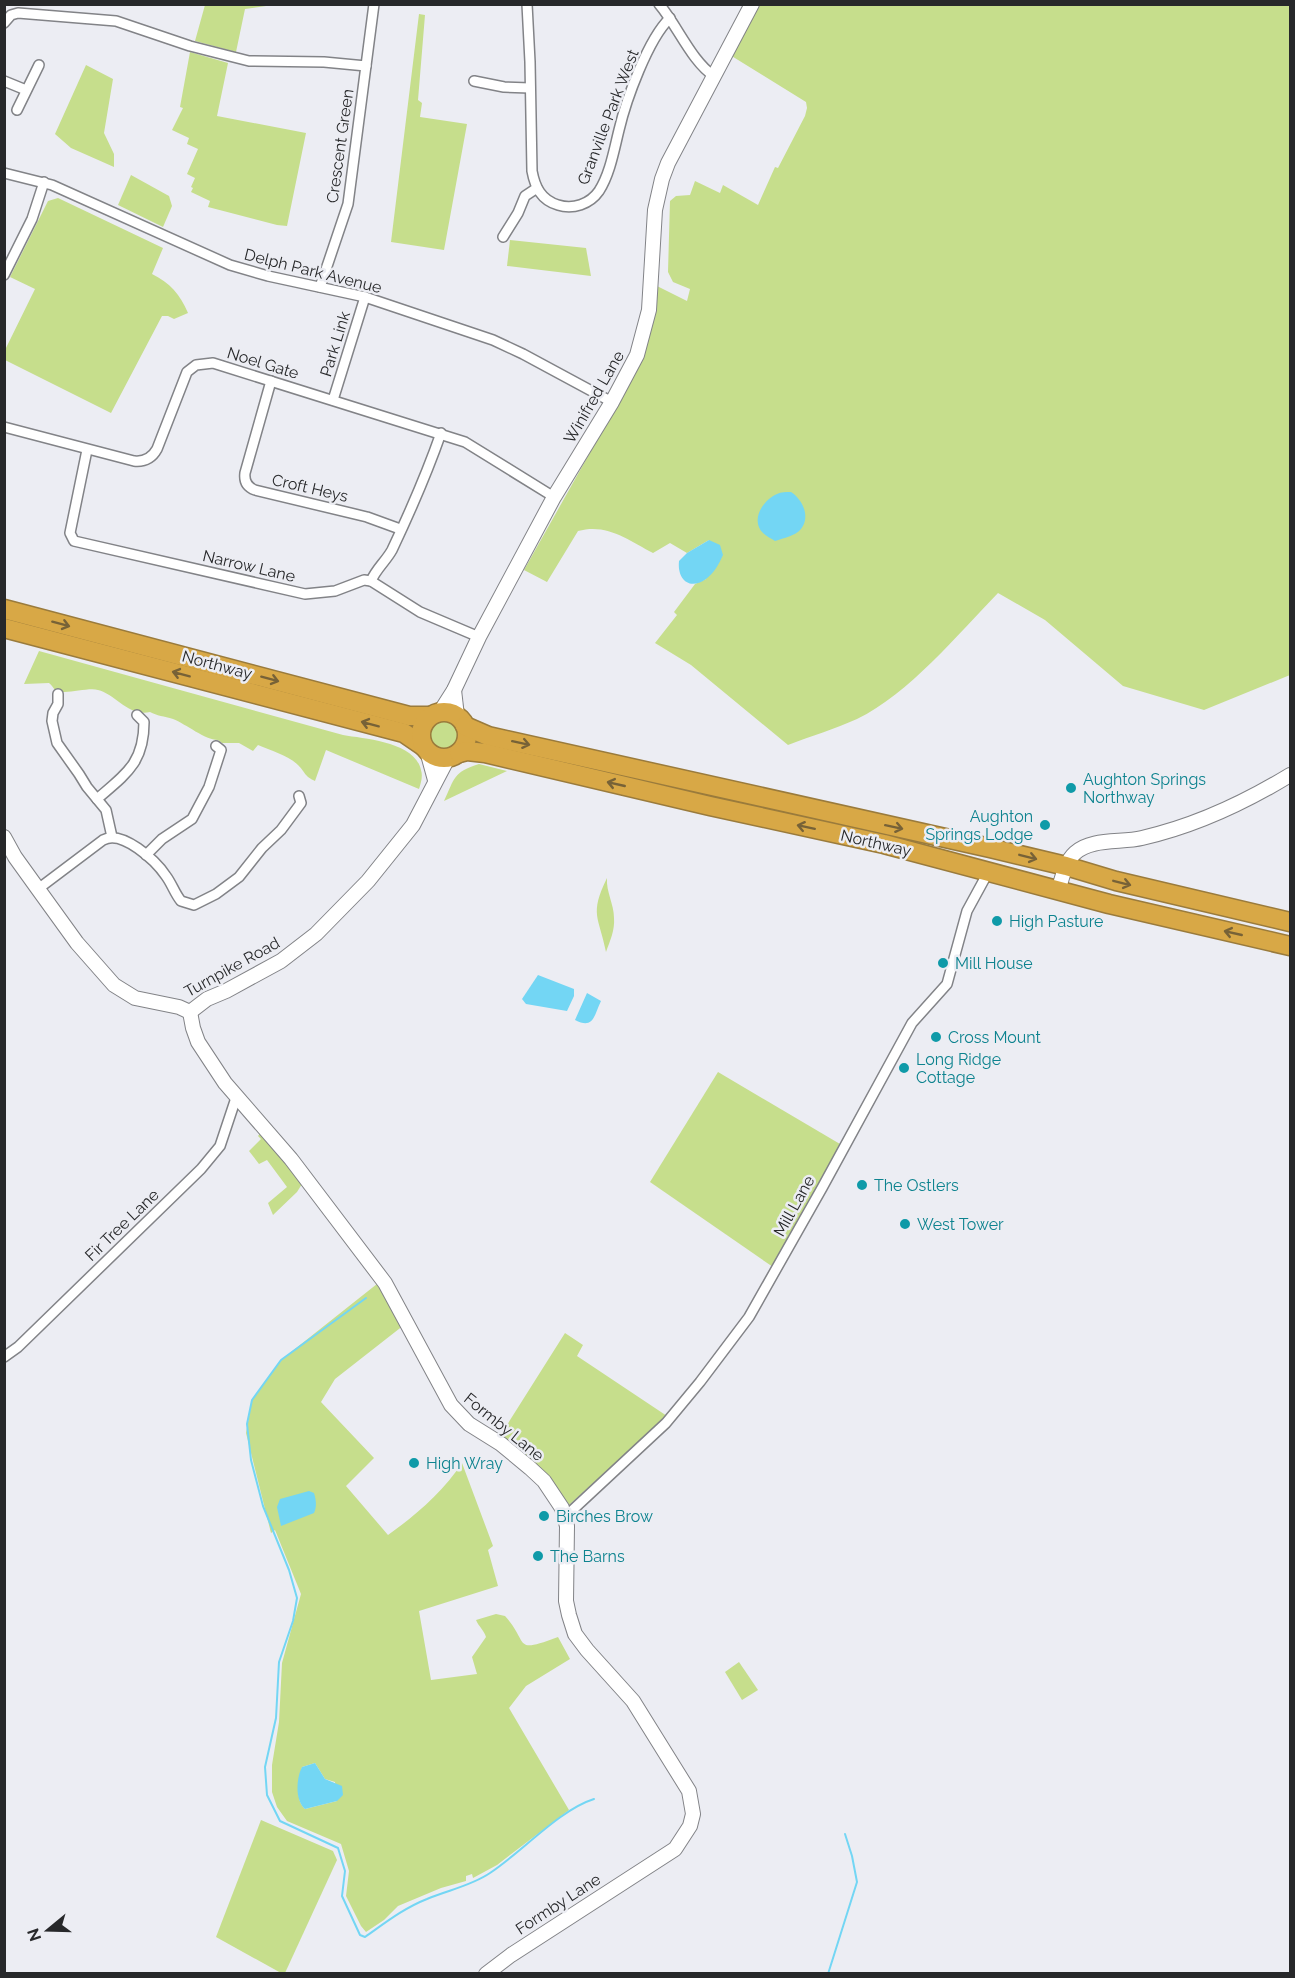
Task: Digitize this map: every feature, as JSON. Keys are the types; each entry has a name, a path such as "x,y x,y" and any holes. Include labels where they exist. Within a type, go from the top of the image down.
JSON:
{"highway":[{"name":"Northway","path":"4,609 399,713 448,718 488,736 990,848 1066,866 1116,881 1290,922"},
{"name":"Northway","path":"4,628 404,733 425,749"},
{"path":"448,718 467,741 453,756 440,758 425,749 421,730 448,718"},
{"name":"Northway","path":"453,756 467,751 485,753 884,844 1058,891 1290,946"},
{"path":"984,870 990,848"}],"main road":[{"name":"Winifred Lane","path":"448,718 454,690 479,637 554,497 612,402 637,355 645,329 650,295 653,225 662,178 752,4"},
{"path":"425,749 435,780"},
{"name":"Turnpike Road","path":"4,837 15,858 77,943 114,985 135,998 179,1007 190,1012 207,999 281,962 316,934 368,881 409,830 435,780 453,756"},
{"path":"1058,891 1066,866 1074,853 1086,847 1116,840 1140,839 1198,822 1251,799 1290,775"},
{"name":"Formby Lane","path":"190,1012 191,1023 198,1042 236,1098 291,1159 385,1283 450,1405 469,1424 501,1444 530,1468 554,1494 565,1517 566,1601 571,1625 580,1642 633,1701 689,1791 693,1814 690,1826 675,1849 529,1942 486,1974"}],"street":[{"name":"Crescent Green","path":"320,287 348,204 374,4"},
{"path":"503,237 518,213 525,196 537,188 531,159 527,4"},
{"path":"659,4 704,69 714,76"},
{"path":"4,23 11,15 18,13 102,19 124,23 190,46 249,62 324,62 366,66"},
{"name":"Granville Park West","path":"537,188 551,203 568,207 588,201 597,193 612,156 624,111 639,74 660,29 670,18"},
{"path":"17,110 39,65"},
{"path":"4,81 26,90"},
{"path":"474,81 504,87 530,88"},
{"name":"Delph Park Avenue","path":"4,173 44,182 222,262 268,276 365,297 493,340 612,402"},
{"path":"5,272 32,219 44,182"},
{"name":"Park Link","path":"333,400 365,297"},
{"name":"Noel Gate","path":"4,428 87,450 143,461 152,457 157,449 184,377 196,365 213,363 465,442 554,497"},
{"name":"Croft Heys","path":"271,381 245,473 245,480 249,486 255,490 367,517 400,530"},
{"path":"441,433 430,465 391,552 371,580 420,612 479,637"},
{"path":"66,549 72,540 70,533 87,450"},
{"name":"Narrow Lane","path":"72,540 305,594 335,591 364,580 371,580"},
{"path":"61,701 53,713 52,722 57,743 108,814 112,837"},
{"path":"97,799 128,773 136,762 141,748 144,718"},
{"path":"146,855 162,839 192,819 209,787 222,748"},
{"path":"38,889 103,840 112,837 126,842 146,855 167,876 181,901 194,905 216,894 240,877 303,801"},
{"name":"Mill Lane","path":"565,1517 666,1423 749,1317 912,1023 948,984 967,911 985,878 984,870"},
{"name":"Fir Tree Lane","path":"4,1357 18,1347 201,1169 220,1146 236,1098"}],"green space":[{"path":"205,4 273,5 245,9 236,52 195,41"},
{"path":"758,5 1290,5 1290,675 1204,710 1123,686 1045,620 998,593 932,662 895,695 857,719 788,745 691,665 655,643 677,615 674,612 695,584 706,579 709,540 687,553 670,543 653,553 617,534 589,529 578,531 547,582 524,570 619,401 644,349 655,316 657,286 687,301 690,289 673,282 668,272 670,201 676,196 690,195 695,181 720,193 723,185 758,205 775,167 778,168 805,116 806,102 730,55"},
{"path":"419,14 425,15 418,100 422,103 420,117 467,124 444,250 391,242"},
{"path":"190,52 228,63 217,116 306,133 287,226 208,207 210,201 191,192 195,178 187,174 198,149 187,144 189,138 172,130 183,108 180,107"},
{"path":"86,65 113,79 104,133 114,154 114,167 71,148 55,134"},
{"path":"131,175 169,196 172,206 163,227 118,205"},
{"path":"58,198 163,248 152,274 174,290 188,313 174,319 162,316 111,413 5,360 5,350 35,289 10,277 48,201"},
{"path":"510,240 586,248 591,276 507,266"},
{"path":"39,651 343,735 376,740 400,748 410,753 417,761 422,775 419,789 326,750 315,781 289,758 258,745 253,751 239,743 222,743 201,735 173,719 150,712 135,711 98,690 59,692 49,683 24,684"},
{"path":"444,718 456,723 461,735 456,747 444,752 432,747 427,735 432,723"},
{"path":"479,764 507,771 444,801 459,773"},
{"path":"607,878 614,922 606,952 598,923 597,908"},
{"path":"718,1072 840,1144 773,1267 650,1182"},
{"path":"261,1132 302,1184 297,1192 273,1215 268,1203 287,1187 267,1160 259,1164 249,1151 261,1139 258,1136"},
{"path":"382,1280 404,1325 335,1379 321,1402 374,1458 346,1486 388,1535 428,1502 462,1463 493,1546 488,1550 498,1586 419,1611 431,1680 477,1674 472,1657 486,1637 476,1620 496,1614 505,1616 524,1643 528,1645 558,1637 570,1659 526,1686 509,1708 569,1810 497,1865 473,1878 472,1874 466,1876 466,1881 441,1888 398,1906 384,1920 366,1932 346,1896 349,1871 341,1844 287,1821 277,1807 272,1792 272,1765 279,1722 282,1663 301,1594 275,1530 271,1533 246,1433 252,1400 281,1360","holes":["315,1763 325,1779 335,1782 337,1801 305,1809 299,1795 302,1767"]},
{"path":"565,1333 583,1345 577,1356 667,1416 569,1505 538,1467 500,1436"},
{"path":"739,1662 758,1690 742,1700 725,1672"},
{"path":"261,1820 333,1851 337,1860 285,1973 281,1973 216,1937"}],"water":[{"path":"791,492 802,503 805,513 804,524 796,533 775,541 759,528 758,517 763,506 772,497 780,493"},
{"path":"709,540 720,545 723,555 718,565 709,577 700,582 694,584 685,581 680,573 679,561 687,553"},
{"path":"538,975 574,989 574,996 567,1011 526,1004 522,999"},
{"path":"587,993 601,1001 593,1020 581,1023 575,1020"},
{"path":"309,1491 315,1496 314,1513 281,1526 277,1507 280,1499"},
{"path":"315,1763 325,1779 342,1786 343,1795 337,1801 305,1809 298,1795 299,1777 302,1767"}],"waterway":[{"path":"366,1298 281,1360 252,1400 247,1424 251,1460 263,1506 289,1570 297,1598 293,1621 279,1662 276,1718 265,1767 267,1795 280,1821 338,1848 345,1871 342,1896 360,1935 365,1937 419,1903 483,1877 567,1812 594,1799"},
{"path":"828,1974 857,1882 845,1834"}],"place":[{"name":"Aughton Springs Northway","path":"1071,788"},
{"name":"Aughton Springs Lodge","path":"1045,825"},
{"name":"High Pasture","path":"997,921"},
{"name":"Mill House","path":"943,963"},
{"name":"Cross Mount","path":"936,1037"},
{"name":"Long Ridge Cottage","path":"904,1068"},
{"name":"The Ostlers","path":"862,1185"},
{"name":"West Tower","path":"905,1224"},
{"name":"High Wray","path":"414,1463"},
{"name":"Birches Brow","path":"544,1516"},
{"name":"The Barns","path":"538,1556"}]}
